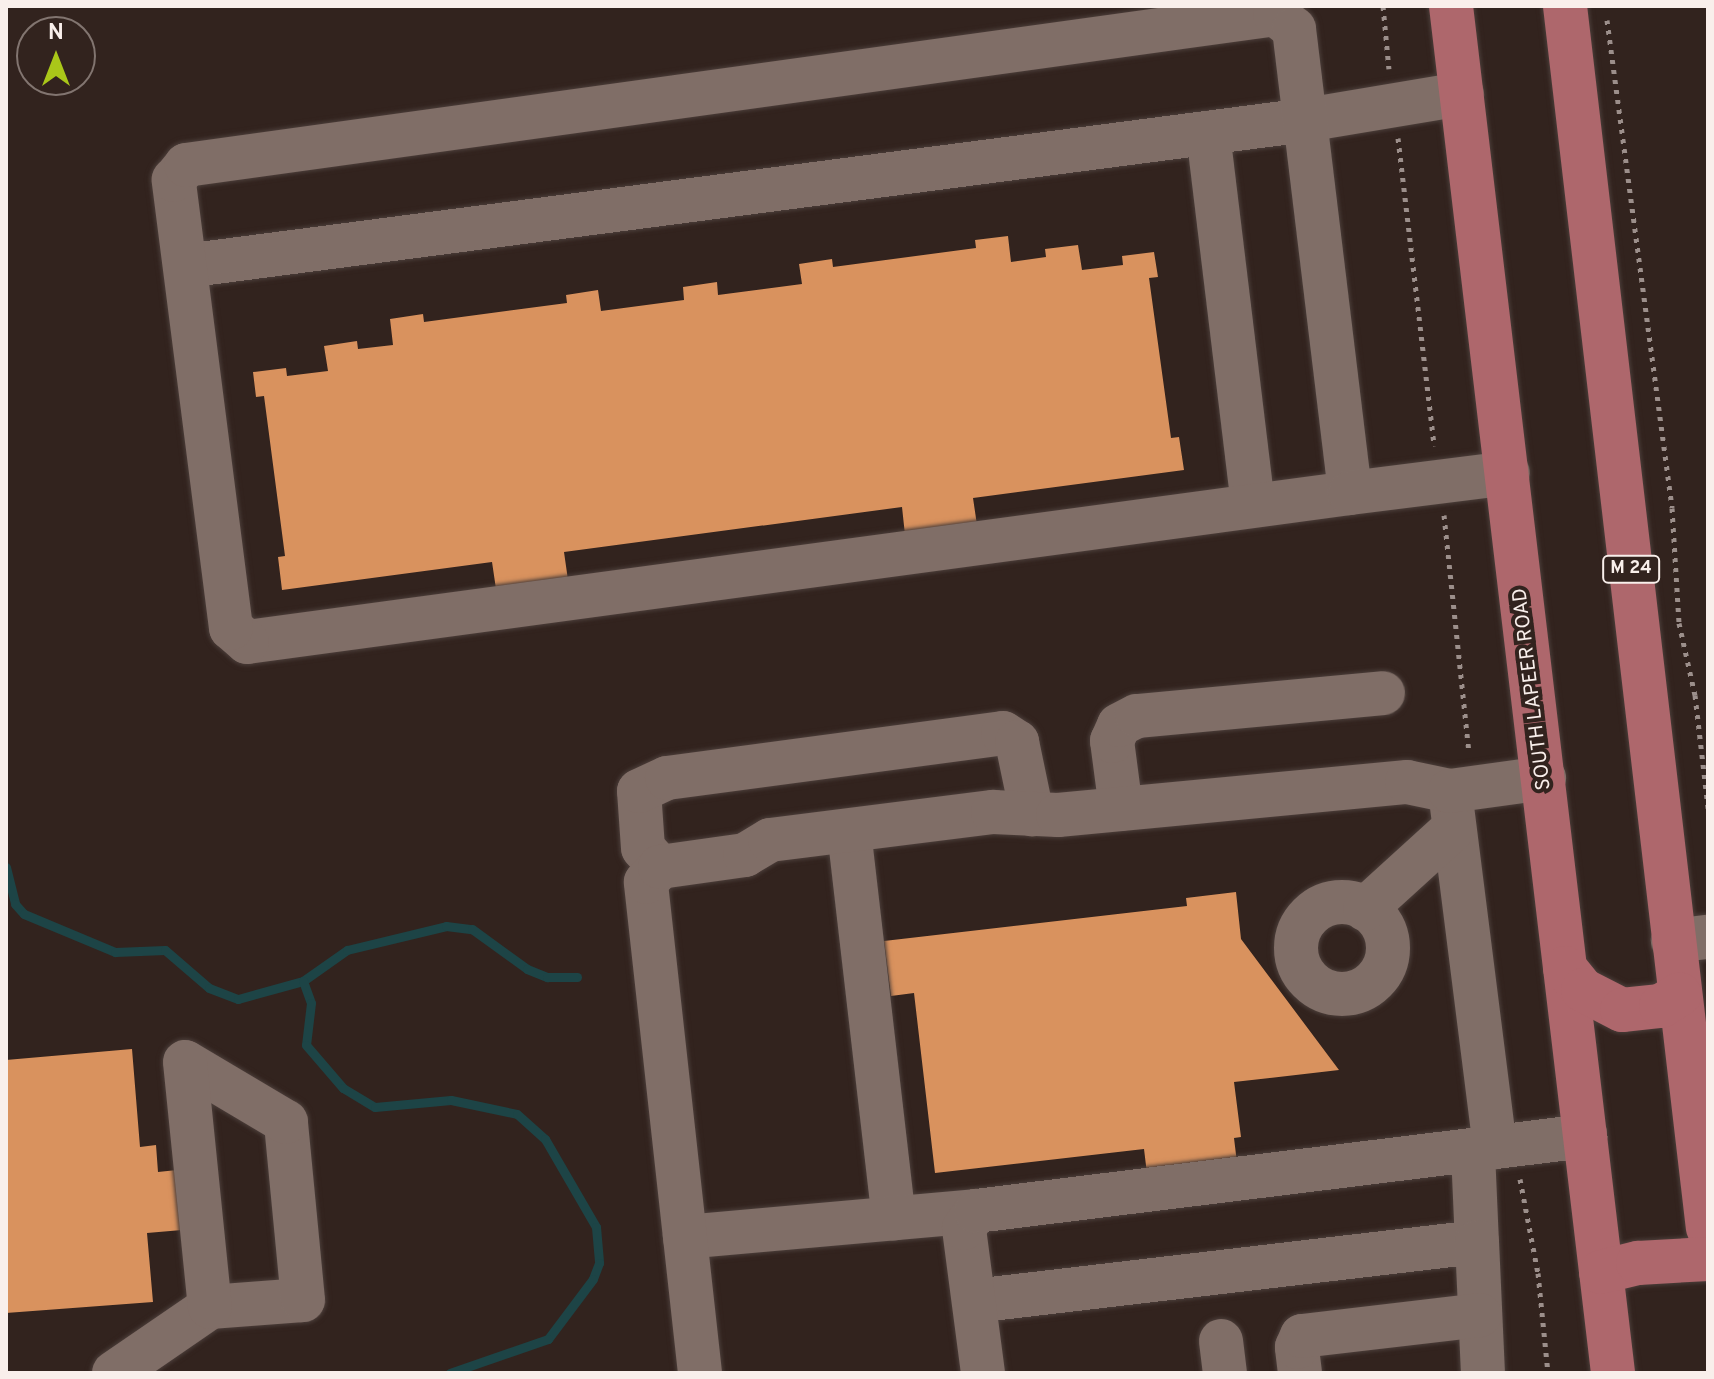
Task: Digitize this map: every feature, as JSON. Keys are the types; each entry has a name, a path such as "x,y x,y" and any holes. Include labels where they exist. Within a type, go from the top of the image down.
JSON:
{"main road":[{"name":"SOUTH LAPEER ROAD","path":"1451,6 1613,1373"},
{"name":"M 24","path":"1565,6 1690,939 1680,994 1708,1228"},
{"path":"1565,968 1583,990 1622,1010 1661,1006 1680,994"},
{"path":"1601,1272 1638,1263 1708,1259"}],"lane":[{"path":"1350,493 1294,29 1275,14 186,165 174,180 231,628 247,642 1253,504 1350,493 1438,483 1508,473"},
{"path":"185,266 1306,120 1462,94"},
{"path":"1208,133 1253,504"},
{"path":"1121,809 1112,741 1119,725 1137,716 1383,693"},
{"path":"660,867 643,848 639,791 667,778 1003,733 1017,742 1032,814"},
{"path":"1365,909 1459,802 1544,778"},
{"path":"700,1373 646,882 660,867 745,855 770,840 993,812 1032,814 1121,809 1407,782 1459,802"},
{"path":"1459,802 1495,1148 1477,1242 1483,1373"},
{"path":"849,831 894,1218"},
{"path":"114,1373 210,1307 303,1300 286,1122 185,1062 210,1307"},
{"path":"685,1237 976,1211 1585,1136"},
{"path":"976,1211 964,1228 983,1373"},
{"path":"974,1301 1477,1242"},
{"path":"1300,1373 1297,1347 1302,1336 1480,1315"}],"path":[{"path":"1383,6 1438,483 1459,802"},
{"path":"1605,6 1668,471 1679,623 1695,695 1708,808"},
{"path":"1495,1148 1522,1204 1546,1332 1548,1373"}],"building":[{"path":"1008,236 1011,262 1046,257 1045,249 1078,245 1082,270 1123,265 1122,256 1154,252 1158,277 1149,278 1171,438 1179,437 1184,470 973,498 977,525 905,535 902,507 564,552 568,580 496,589 492,562 282,590 278,557 285,556 264,396 256,397 253,372 286,368 287,376 328,371 324,346 357,341 358,349 393,345 390,319 423,314 424,322 567,303 566,295 598,290 601,311 684,300 683,287 717,282 718,295 802,284 799,264 832,259 833,267 976,248 975,240"},
{"path":"1236,892 1241,939 1339,1070 1234,1082 1241,1137 1234,1138 1238,1171 1148,1182 1144,1149 935,1173 914,993 891,996 884,941 1187,906 1186,898"},
{"path":"132,1049 140,1147 156,1145 158,1172 177,1170 182,1230 147,1233 153,1302 6,1313 6,1060"}],"waterway":[{"path":"6,867 15,904 24,914 115,952 165,950 209,988 238,999 303,981 347,950 446,926 472,929 527,969 547,977 577,977"},
{"path":"303,981 311,1003 306,1045 343,1088 375,1107 451,1100 517,1114 545,1139 596,1227 599,1263 593,1279 548,1339 450,1373"}]}
